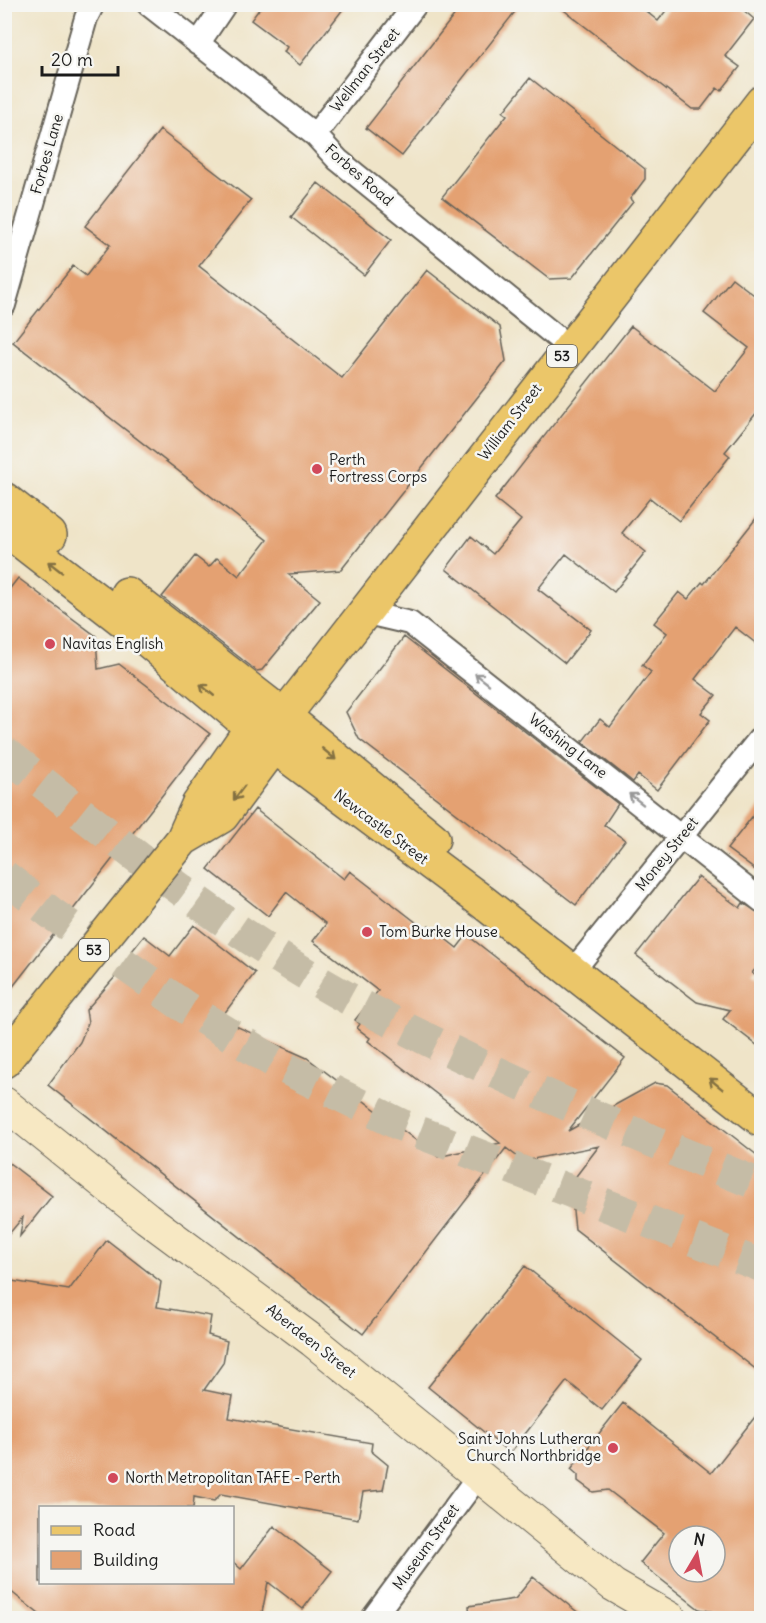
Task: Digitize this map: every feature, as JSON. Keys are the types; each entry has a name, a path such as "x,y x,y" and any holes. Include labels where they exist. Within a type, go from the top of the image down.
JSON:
{"main road":[{"name":"William Street","path":"4,1061 183,839 222,816 270,730 762,102"},
{"name":"Newcastle Street","path":"4,499 270,730"},
{"name":"Newcastle Street","path":"4,528 270,730 391,806 762,1120"},
{"name":"Newcastle Street","path":"578,964 762,1091"}],"street":[{"name":"Forbes Lane","path":"4,305 86,18 93,4"},
{"name":"Forbes Road","path":"148,4 315,135 338,160 569,347"},
{"path":"198,44 225,4"},
{"name":"Wellman Street","path":"315,135 416,4"},
{"name":"Washing Lane","path":"363,612 410,623 762,901"},
{"name":"Money Street","path":"578,964 762,736"},
{"name":"Aberdeen Street","path":"4,1103 147,1218 313,1341 613,1585 670,1618"},
{"name":"Museum Street","path":"373,1618 479,1475"},
{"name":"Aberdeen Street","path":"613,1585 641,1618"}],"building":[{"path":"263,4 347,4 300,65 284,52 287,47 251,20"},
{"path":"463,4 521,4 402,156 366,128"},
{"path":"556,4 637,4 658,21 671,4 736,4 754,19 725,56 740,67 721,91 717,88 701,109 692,109"},
{"path":"530,78 645,169 645,179 630,199 633,202 572,278 549,279 442,197 507,115 503,112"},
{"path":"160,130 251,200 199,266 342,378 427,270 500,327 506,361 341,570 288,574 320,600 262,670 257,671 162,597 195,556 209,567 217,558 239,576 267,540 13,342 73,266 86,276 110,245 85,226"},
{"path":"318,183 391,240 364,275 291,217"},
{"path":"732,278 762,301 762,406 725,452 730,456 679,521 650,498 622,533 646,552 614,592 566,554 538,589 591,630 565,663 446,569 471,536 493,554 521,520 495,499 631,326 715,391 749,348 704,313"},
{"path":"762,511 762,648 735,627 695,679 716,695 701,713 710,720 657,790 638,775 633,782 582,742 600,719 610,727 651,672 642,665 667,633 654,623 679,592 688,599 702,582 704,584"},
{"path":"18,578 96,636 98,669 119,664 210,734 4,998 4,596"},
{"path":"404,637 618,804 604,825 625,840 576,905 359,739 346,712"},
{"path":"762,804 762,875 727,849"},
{"path":"255,809 344,879 350,871 426,930 429,926 457,948 467,935 625,1058 568,1131 655,1083 667,1085 762,1159 762,1374 575,1229 570,1184 599,1146 523,1161 506,1148 363,1334 48,1085 80,1042 88,1023 86,1010 131,959 132,951 144,936 170,956 194,925 255,973 220,1019 307,1058 438,1157 500,1143 368,1041 370,1038 357,1028 360,1024 355,1020 378,991 313,941 326,924 286,892 268,916 208,869"},
{"path":"698,877 740,908 743,903 762,914 762,962 752,973 762,981 762,1049 723,1019 730,1010 697,1002 636,955"},
{"path":"4,1159 52,1196 20,1236 23,1217 4,1240"},
{"path":"107,1240 161,1282 157,1307 211,1316 208,1335 227,1341 223,1363 204,1390 233,1396 229,1418 372,1443 371,1451 388,1465 383,1490 363,1492 358,1519 221,1494 214,1501 194,1497 193,1506 39,1506 39,1584 234,1584 234,1563 241,1569 274,1526 332,1571 303,1609 268,1582 261,1618 44,1618 4,1586 4,1329 12,1281 69,1290"},
{"path":"525,1266 642,1360 602,1410 567,1381 510,1453 428,1387"},
{"path":"623,1403 711,1473 762,1408 762,1618 730,1618 730,1615 699,1609 640,1563 664,1533 608,1490 593,1492 578,1481 578,1475 571,1469"},
{"path":"533,1577 585,1618 470,1618 469,1606 515,1599"}],"tunnel":[{"path":"4,752 178,888 269,951 316,980 461,1056 610,1123 762,1186"},
{"path":"4,876 51,913 185,1007 281,1066 401,1125 762,1266"}],"place":[{"name":"Perth Fortress Corps","path":"317,469"},
{"name":"Navitas English","path":"50,644"},
{"name":"Tom Burke House","path":"367,932"},
{"name":"Saint Johns Lutheran Church Northbridge","path":"613,1448"},
{"name":"North Metropolitan TAFE - Perth","path":"113,1478"}]}
